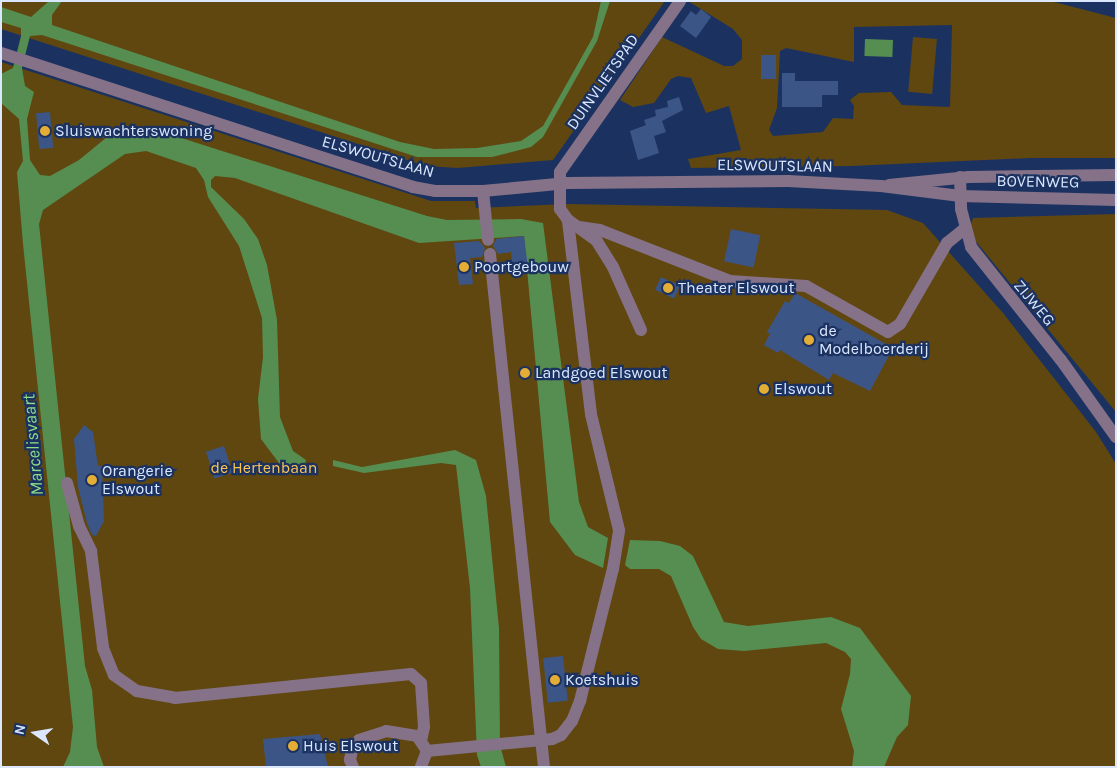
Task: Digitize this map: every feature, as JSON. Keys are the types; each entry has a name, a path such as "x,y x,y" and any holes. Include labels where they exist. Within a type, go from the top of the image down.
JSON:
{"street":[{"name":"DUINVLIETSPAD","path":"542,742 561,736 572,721 580,701 613,569 619,530 591,414 574,224 560,209 561,170 680,1"},
{"name":"ELSWOUTSLAAN","path":"7,55 413,187 482,191 560,184 788,181 881,186 960,196"},
{"name":"BOVENWEG","path":"960,178 1116,175"},
{"name":"ELSWOUTSLAAN","path":"881,186 960,178"},
{"name":"ZIJWEG","path":"960,178 964,229 970,247 1061,360 1116,437"},
{"path":"482,191 488,240"},
{"name":"BOVENWEG","path":"960,196 1116,200"},
{"path":"574,224 600,230 663,253 730,281 768,286 806,286 888,332 900,324 947,243 964,229"},
{"path":"574,224 597,241 613,267 641,330"},
{"path":"490,254 544,767"},
{"path":"67,483 79,526 91,551 103,648 114,675 137,691 175,698 411,674 421,682 424,727 421,767"},
{"path":"353,767 350,760 352,750 359,740 386,731 403,732 417,736 424,746"},
{"path":"424,746 477,746 542,742"}],"green space":[{"path":"1,1 665,1 553,160 458,168 426,166 1,29"},
{"path":"688,1 1050,1 1116,18 1116,158 1030,158 851,166 691,168 688,159 741,150 729,106 706,113 691,78 678,76 671,79 654,103 633,107 620,100 662,37 724,66 733,66 742,59 742,40 733,29","holes":["952,25 950,107 902,105 891,92 859,93 850,100 854,106 853,119 833,118 823,132 773,136 769,130 777,108 780,51 786,48 854,62 854,27"]},
{"path":"913,37 937,39 932,94 908,92"},
{"name":"Landgoed Elswout","path":"1,62 431,201 475,201 476,208 568,204 887,210 923,223 1003,313 1096,432 1116,464 1116,767 1,767"},
{"path":"1116,214 1116,412 973,238 970,227 973,218"}],"shaded area":[{"path":"49,1 62,1 52,15 52,25 400,142 434,149 477,148 521,141 543,126 593,37 601,1 610,1 597,41 543,137 531,147 492,157 417,157 42,35 30,36 22,68 25,86 34,92 27,119 30,160 40,175 50,176 79,160 112,133 153,129 427,216 447,220 521,219 543,223 579,502 588,527 608,538 603,568 575,555 550,522 524,236 419,243 235,178 215,176 211,180 211,187 244,219 258,239 267,265 277,320 280,417 293,451 306,460 302,471 290,469 279,463 261,439 258,399 263,357 262,318 239,246 208,197 204,180 196,168 146,151 125,154 43,210 39,224 85,666 92,690 97,747 104,767 63,767 70,752 73,727 23,244 17,172 23,161 19,119 1,103 1,74 13,68 21,36 21,28 1,22 1,7 31,17"},
{"path":"865,39 893,40 892,57 864,56"},
{"path":"455,450 476,460 486,496 499,628 500,745 506,767 481,767 477,755 470,588 456,465 441,463 364,473 333,466 333,460 362,467"},
{"path":"630,540 660,541 680,546 693,556 724,622 748,626 831,617 860,628 911,696 908,725 897,737 884,767 852,767 854,751 841,709 850,674 851,659 845,652 826,643 744,651 718,649 701,639 693,627 671,576 659,569 630,569 625,565"}],"building":[{"path":"701,9 711,17 696,38 680,26 691,11 696,15"},
{"path":"761,55 776,55 776,79 761,79"},
{"path":"782,73 795,73 795,81 838,81 838,95 822,95 822,107 782,107"},
{"path":"679,97 683,110 662,121 666,132 654,136 659,153 638,160 630,131 646,125 644,120 656,116 655,110 668,107 667,101"},
{"name":"Sluiswachterswoning","path":"50,112 53,148 39,149 36,113"},
{"path":"731,229 760,235 753,268 724,261"},
{"name":"Poortgebouw","path":"524,236 528,268 513,270 511,252 498,254 493,246 496,239"},
{"name":"Poortgebouw","path":"479,241 485,248 482,257 470,258 473,284 459,285 454,243"},
{"name":"Theater Elswout","path":"661,277 680,286 674,299 655,290"},
{"name":"de Modelboerderij","path":"795,293 893,348 870,391 833,373 829,380 780,350 778,353 764,345 770,334 767,332 785,301 789,303"},
{"path":"84,425 93,432 98,466 102,466 104,521 96,536 92,535 87,523 78,487 74,439"},
{"path":"224,446 233,473 215,479 206,452"},
{"name":"Koetshuis","path":"563,656 568,701 548,703 543,658"},
{"name":"Huis Elswout","path":"320,734 328,767 266,767 263,739"}],"place":[{"name":"Sluiswachterswoning","path":"45,131"},
{"name":"Poortgebouw","path":"464,267"},
{"name":"Theater Elswout","path":"668,288"},
{"name":"de Modelboerderij","path":"809,340"},
{"name":"Landgoed Elswout","path":"525,373"},
{"name":"Elswout","path":"764,389"},
{"name":"Orangerie Elswout","path":"92,480"},
{"name":"Koetshuis","path":"555,680"},
{"name":"Huis Elswout","path":"293,746"}],"water label":[{"name":"Marcelisvaart","path":"33,445"}],"park label":[{"name":"de Hertenbaan","path":"264,468"}]}
